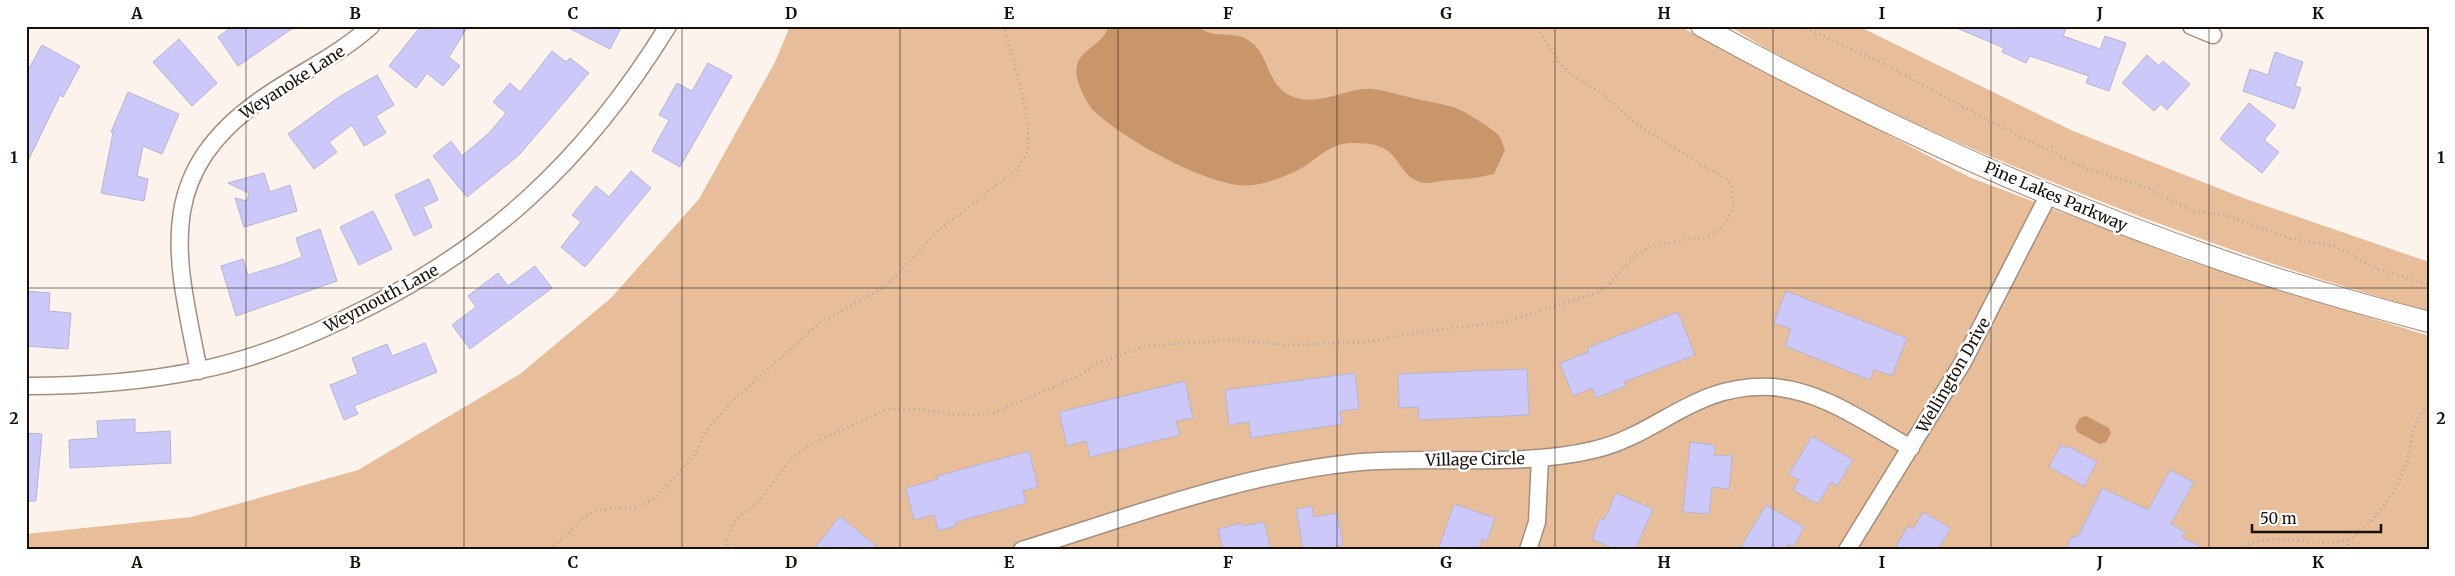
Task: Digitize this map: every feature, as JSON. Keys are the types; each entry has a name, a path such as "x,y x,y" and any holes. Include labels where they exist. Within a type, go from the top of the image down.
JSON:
{"street":[{"name":"Weyanoke Lane","path":"199,371 184,298 178,242 182,208 193,174 217,138 249,108 348,45 371,26"},
{"name":"Weymouth Lane","path":"26,386 90,385 199,371 264,353 329,327 406,288 462,253 531,198 578,149 608,112 668,26"},
{"name":"Pine Lakes Parkway","path":"1701,26 1765,62 1903,130 2050,194 2224,261 2429,322"},
{"path":"2191,26 2213,35"},
{"name":"Wellington Drive","path":"1847,550 1911,448 1986,320 2050,194"},
{"name":"Village Circle","path":"1022,550 1232,486 1294,471 1387,461 1540,458 1578,453 1612,444 1707,396 1731,390 1758,387 1782,388 1815,397 1911,448"},
{"path":"1528,550 1537,522 1540,458"}],"path":[{"path":"550,550 589,514 603,509 637,508 655,498 694,456 705,432 730,403 821,322 885,286 939,230 1016,170 1025,157 1028,144 1027,126 1004,26"},
{"path":"728,550 727,540 734,522 759,501 791,459 809,445 888,409 923,410 978,416 995,412 1075,378 1098,363 1146,346 1232,340 1288,345 1366,342 1420,332 1509,321 1598,292 1605,288 1640,252 1649,247 1670,242 1704,238 1714,234 1725,224 1734,208 1731,184 1726,179 1639,126 1600,92 1572,75 1560,62 1536,26"},
{"path":"1801,26 1884,64 2003,128 2087,169 2140,185 2194,211 2228,216 2290,238 2334,246 2378,269 2429,285"},
{"path":"2240,550 2259,540 2271,538 2334,543 2349,539 2381,509 2392,494 2407,462 2416,422 2429,405"},
{"path":"2346,550 2349,539"}],"shaded area":[{"path":"790,26 1679,26 1969,177 2186,260 2429,336 2429,550 26,550 26,534 191,517 358,470 520,374 611,298 699,199 775,62"},
{"path":"1109,26 1198,26 1209,33 1242,37 1256,47 1275,82 1290,95 1311,100 1355,90 1373,89 1449,106 1480,121 1496,133 1505,150 1494,174 1431,183 1415,180 1406,173 1384,148 1356,143 1331,148 1302,168 1265,183 1235,185 1215,180 1168,160 1145,147 1107,122 1088,104 1079,85 1077,68 1083,55 1100,40"},
{"path":"1729,26 1858,26 2073,131 2246,199 2429,262 2429,311 2326,281 2224,247 2123,210 2023,170 1948,138 1836,86"},
{"path":"2086,416 2109,428 2111,434 2106,442 2100,444 2077,432 2075,427 2080,418"}],"building":[{"path":"233,26 296,26 238,66 218,37"},
{"path":"421,26 468,26 449,57 460,66 443,86 427,73 416,88 389,66"},
{"path":"565,26 622,26 610,49"},
{"path":"1952,26 2067,26 2063,36 2100,49 2105,36 2126,43 2109,91 2086,83 2089,76 2030,56 2026,63 2002,52 2004,48"},
{"path":"179,39 217,83 192,106 153,62"},
{"path":"42,45 80,66 63,97 60,95 26,165 26,74"},
{"path":"552,51 566,62 570,58 589,73 519,155 467,197 433,156 451,141 462,156 489,133 506,113 493,102 510,83 520,92"},
{"path":"2275,52 2303,62 2295,86 2301,88 2294,109 2243,91 2250,69 2268,75"},
{"path":"2147,55 2159,66 2163,61 2190,84 2167,110 2161,104 2154,111 2122,83"},
{"path":"708,63 732,76 680,167 652,151 669,120 659,115 677,83 692,91"},
{"path":"377,75 394,105 376,116 386,133 364,146 352,125 329,142 337,152 314,169 288,134 339,97"},
{"path":"128,92 179,114 162,154 143,146 137,176 148,179 144,201 101,193 113,133 111,132"},
{"path":"2249,103 2276,125 2264,140 2279,152 2262,173 2220,139"},
{"path":"631,171 651,188 585,267 561,247 581,222 572,215 596,186 609,197"},
{"path":"264,173 270,192 290,185 297,211 244,227 235,198 247,201 249,193 228,183"},
{"path":"429,179 438,200 423,207 432,227 414,236 395,195"},
{"path":"373,211 392,249 359,265 340,227"},
{"path":"320,229 337,281 236,316 221,266 243,259 248,275 284,264 302,257 296,238"},
{"path":"535,266 552,288 470,349 452,325 476,307 468,296 498,273 508,286"},
{"path":"26,291 50,293 49,311 71,313 68,349 26,346"},
{"path":"1786,291 1907,338 1892,376 1874,369 1870,380 1785,346 1791,329 1774,323"},
{"path":"1678,312 1695,355 1624,382 1626,386 1596,398 1592,388 1573,396 1560,363 1589,352 1587,348"},
{"path":"425,343 437,372 354,406 358,414 344,420 330,385 358,374 352,358 387,344 392,356"},
{"path":"1527,369 1529,415 1419,420 1418,407 1399,408 1398,374"},
{"path":"1355,373 1359,409 1340,411 1342,424 1251,438 1249,422 1229,425 1225,390"},
{"path":"1185,381 1193,418 1176,421 1180,435 1090,457 1086,441 1067,446 1059,412"},
{"path":"135,419 135,433 170,431 171,463 70,468 69,440 98,438 97,421"},
{"path":"26,433 42,434 36,501 26,501"},
{"path":"1812,436 1853,460 1837,486 1831,482 1818,504 1793,490 1799,480 1789,474"},
{"path":"1690,442 1715,445 1714,455 1732,456 1729,489 1712,487 1709,514 1683,512"},
{"path":"2061,445 2067,448 2068,446 2097,462 2084,486 2049,467"},
{"path":"1029,451 1038,487 1023,491 1026,503 956,522 956,526 938,531 934,515 914,520 906,488 938,479 937,476"},
{"path":"2170,470 2194,482 2171,524 2185,532 2182,537 2207,550 2065,550 2072,537 2078,536 2102,488 2148,510"},
{"path":"1616,493 1653,509 1635,550 1616,550 1592,539 1600,518 1604,520"},
{"path":"1454,504 1495,518 1487,541 1482,539 1479,550 1438,550"},
{"path":"1766,505 1804,527 1793,547 1788,544 1784,550 1739,550"},
{"path":"1312,506 1314,517 1337,513 1343,545 1337,546 1337,550 1303,550 1296,509"},
{"path":"1923,512 1951,528 1938,550 1894,550 1908,526 1913,529"},
{"path":"840,516 881,550 813,550"},
{"path":"1264,522 1271,550 1223,550 1218,529 1242,523 1243,526"}]}
